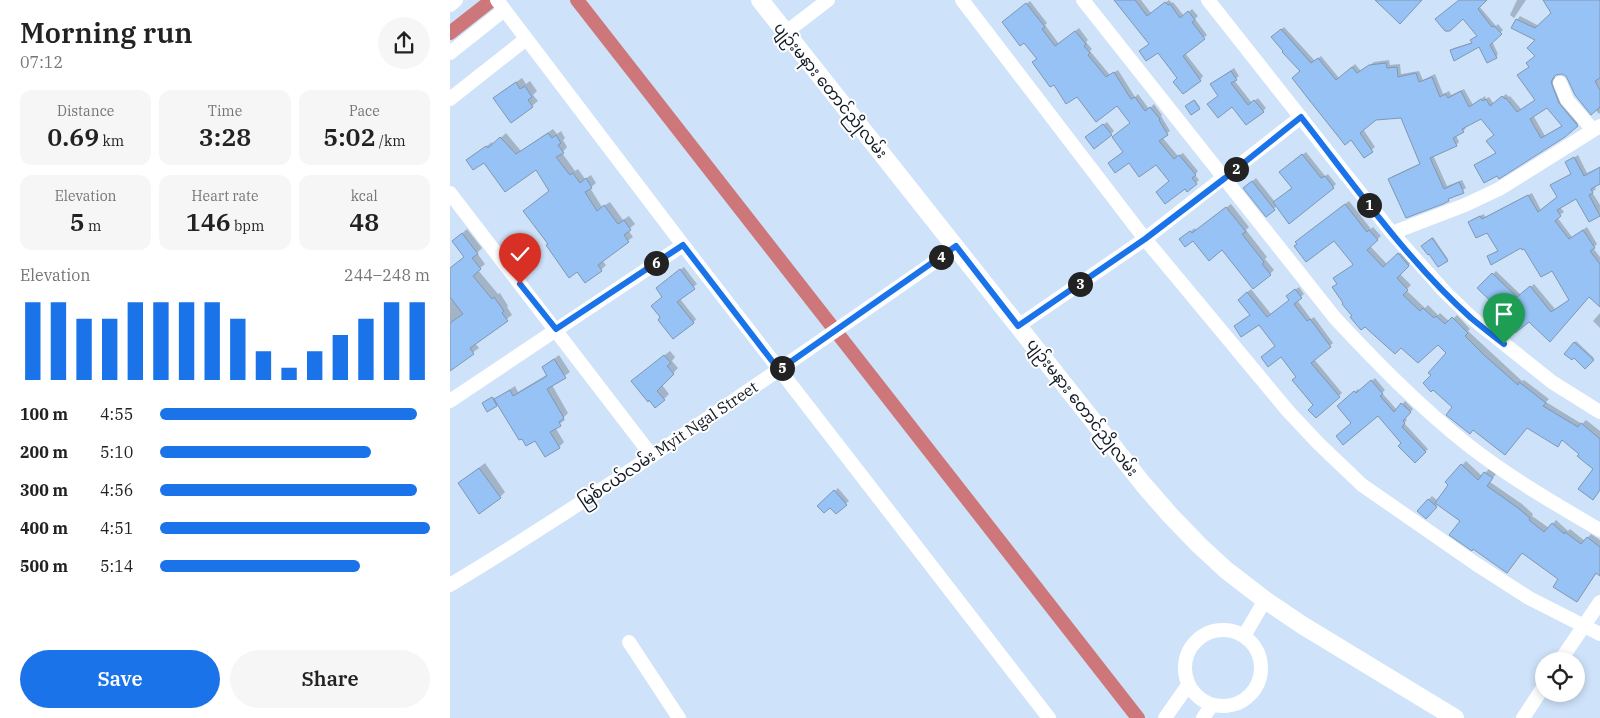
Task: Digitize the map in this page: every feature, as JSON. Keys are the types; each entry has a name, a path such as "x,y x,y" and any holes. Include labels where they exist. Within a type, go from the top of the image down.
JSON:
{"main road":[{"name":"ပျဉ်းမနား တောင်ညိုလမ်း","path":"760,0 1143,484 1170,515 1226,570 1265,600 1302,625 1455,718"}],"street":[{"path":"450,5 456,0"},
{"path":"785,34 828,0"},
{"path":"962,0 1145,239 1288,411 1318,443 1362,486 1476,564 1529,598 1600,634"},
{"path":"1083,0 1335,318 1368,352 1409,393 1494,464 1563,509 1600,530"},
{"path":"1208,0 1392,233 1445,292 1472,318 1552,382 1600,412"},
{"path":"450,53 500,4 779,370 1049,718"},
{"path":"450,99 526,39"},
{"path":"1392,233 1465,205 1499,189 1596,128 1567,100 1560,83"},
{"path":"1018,326 1145,239 1301,117"},
{"path":"450,192 652,456"},
{"path":"450,401 683,245"},
{"name":"မြစ်ငယ်လမ်း Myit Ngal Street","path":"450,586 652,456 956,246"},
{"path":"1244,636 1265,600"},
{"path":"1566,652 1600,602"},
{"path":"1220,630 1232,631 1244,636 1252,644 1258,655 1261,667 1259,679 1254,690 1236,704 1224,706 1212,705 1198,697 1188,685 1185,673 1185,660 1189,649 1197,639 1208,633 1220,630"},
{"path":"629,642 679,718"},
{"path":"1165,718 1188,685"},
{"path":"1523,718 1535,700"},
{"path":"1203,718 1212,705"}],"building":[{"path":"1114,0 1135,0 1147,16 1165,2 1168,5 1170,4 1180,18 1188,11 1195,20 1192,22 1205,39 1183,56 1201,81 1183,94 1173,82 1177,78 1158,53 1146,61 1139,51 1149,44"},
{"path":"1375,0 1422,0 1400,24"},
{"path":"1459,0 1487,0 1478,9 1492,27 1494,26 1502,34 1490,45 1497,58 1487,63 1479,47 1454,61 1450,50 1472,43 1470,40 1477,36 1463,19 1450,31 1445,31 1435,19"},
{"path":"1543,0 1600,0 1600,78 1595,81 1600,90 1600,107 1591,115 1575,95 1566,76 1562,74 1556,75 1551,82 1559,103 1578,126 1565,137 1499,179 1497,176 1484,183 1474,165 1496,153 1486,141 1494,135 1481,119 1462,129 1464,132 1453,138 1457,146 1430,158 1444,189 1459,182 1464,193 1448,199 1449,201 1443,204 1406,218 1388,179 1420,164 1401,118 1376,120 1360,133 1373,152 1364,158 1351,140 1345,145 1292,78 1300,71 1271,37 1281,29 1311,63 1318,58 1336,80 1352,67 1357,73 1369,65 1386,63 1387,68 1397,67 1398,77 1416,73 1419,82 1432,77 1440,97 1445,94 1448,98 1461,91 1469,107 1481,99 1483,101 1486,99 1490,106 1502,96 1506,98 1517,112 1535,100 1517,75 1529,67 1526,63 1535,56 1527,48 1535,40 1511,28 1516,19 1535,28 1551,13","holes":["1547,108 1562,126 1541,138 1530,119"]},
{"path":"1026,3 1045,27 1042,29 1055,46 1075,31 1086,44 1084,46 1090,53 1088,55 1106,77 1114,72 1131,99 1135,97 1145,111 1150,107 1160,119 1168,135 1159,141 1174,159 1179,155 1196,175 1192,178 1197,184 1187,192 1185,189 1165,204 1156,192 1169,181 1156,165 1139,177 1129,163 1115,173 1108,163 1123,152 1112,137 1130,123 1117,106 1096,122 1077,97 1066,104 1054,85 1050,87 1032,62 1037,59 1024,43 1020,46 1002,22"},
{"path":"1231,71 1237,80 1231,83 1248,105 1254,100 1264,112 1246,125 1232,107 1218,118 1207,104 1218,96 1210,84"},
{"path":"516,82 520,89 525,86 532,97 528,100 533,107 511,123 493,98"},
{"path":"1194,100 1200,109 1191,115 1185,106"},
{"path":"1103,124 1112,135 1094,149 1085,137"},
{"path":"548,133 552,138 556,135 561,143 558,145 564,153 556,157 570,175 573,173 580,183 586,178 592,188 585,192 597,211 604,205 618,224 624,220 631,230 624,235 629,242 598,265 602,271 585,283 577,272 569,278 546,245 548,244 523,211 549,191 536,170 505,192 484,163 473,170 466,160 486,146 488,148 500,137 516,154"},
{"path":"1302,154 1321,178 1325,176 1334,188 1289,224 1273,202 1292,188 1279,172"},
{"path":"1574,157 1584,176 1600,167 1600,184 1591,189 1593,193 1589,195 1600,216 1589,222 1576,199 1557,210 1561,216 1555,221 1569,239 1583,230 1595,248 1590,251 1600,264 1600,307 1589,297 1550,342 1529,322 1515,333 1498,313 1501,311 1477,288 1492,273 1517,297 1530,286 1551,312 1569,300 1552,271 1541,277 1524,249 1522,250 1521,248 1491,265 1487,256 1498,251 1487,233 1476,238 1468,222 1480,216 1482,219 1528,195 1538,212 1557,197 1550,185 1571,174 1565,162"},
{"path":"1252,181 1275,210 1266,217 1243,188"},
{"path":"1345,204 1367,232 1369,230 1378,240 1367,250 1383,267 1398,253 1409,266 1397,278 1408,290 1403,295 1420,311 1423,308 1434,318 1436,316 1445,324 1452,317 1468,333 1465,336 1484,355 1518,385 1519,382 1546,403 1543,406 1578,427 1581,423 1600,439 1600,490 1593,500 1578,489 1593,469 1562,440 1558,447 1527,428 1505,455 1473,430 1470,434 1446,415 1452,407 1433,390 1431,392 1423,383 1431,375 1428,373 1446,353 1438,345 1418,363 1401,348 1395,354 1365,327 1361,330 1350,317 1352,316 1332,287 1337,284 1333,278 1353,265 1352,263 1334,241 1306,262 1294,246 1297,244 1295,242"},
{"path":"1226,207 1246,232 1242,234 1264,262 1262,264 1271,275 1253,289 1222,250 1209,261 1193,241 1185,247 1179,239 1190,231 1192,233"},
{"path":"462,233 478,254 472,258 481,269 473,276 492,299 494,297 504,311 502,313 508,321 470,348 474,354 450,371 450,323 463,314 450,297 450,268 464,257 452,241"},
{"path":"1432,238 1448,261 1438,267 1421,246"},
{"path":"680,269 695,289 677,302 694,323 673,339 658,320 660,317 651,306 662,297 656,288"},
{"path":"1295,289 1302,298 1294,304 1307,321 1310,319 1331,347 1311,363 1340,397 1316,418 1308,410 1313,405 1292,380 1296,377 1281,357 1268,367 1261,357 1275,346 1259,325 1241,337 1234,326 1250,315 1238,300 1247,292 1267,317 1289,300 1286,296"},
{"path":"1574,342 1594,360 1585,369 1574,358 1572,360 1564,354"},
{"path":"664,355 671,363 667,366 674,374 657,391 665,400 655,408 631,381"},
{"path":"554,359 566,378 547,389 564,418 559,422 561,426 550,432 560,448 545,457 535,441 526,446 522,439 519,440 494,399 510,390 513,396 547,376 542,367"},
{"path":"1371,380 1383,394 1380,396 1394,412 1401,403 1411,412 1403,421 1405,423 1402,427 1426,452 1415,463 1398,446 1401,443 1378,416 1343,445 1336,436 1351,423 1337,406 1354,391 1356,393"},
{"path":"492,397 497,406 487,412 482,403"},
{"path":"1461,464 1478,480 1484,472 1493,478 1487,486 1518,508 1544,532 1552,523 1564,534 1565,532 1581,544 1587,537 1600,547 1600,576 1596,573 1577,602 1553,587 1558,579 1522,553 1507,573 1449,535 1460,521 1435,503 1448,485 1445,482"},
{"path":"479,468 501,498 479,514 458,483"},
{"path":"834,490 847,505 836,514 830,508 824,513 817,506"},
{"path":"1428,499 1437,507 1426,519 1417,511"}],"waterway":[{"path":"450,33 492,0"},
{"path":"577,0 1138,718"}],"route":[{"path":"520,284 556,329 683,245 779,370 956,246 1018,326 1145,239 1301,117 1392,233 1445,292 1472,318 1504,344"}]}
